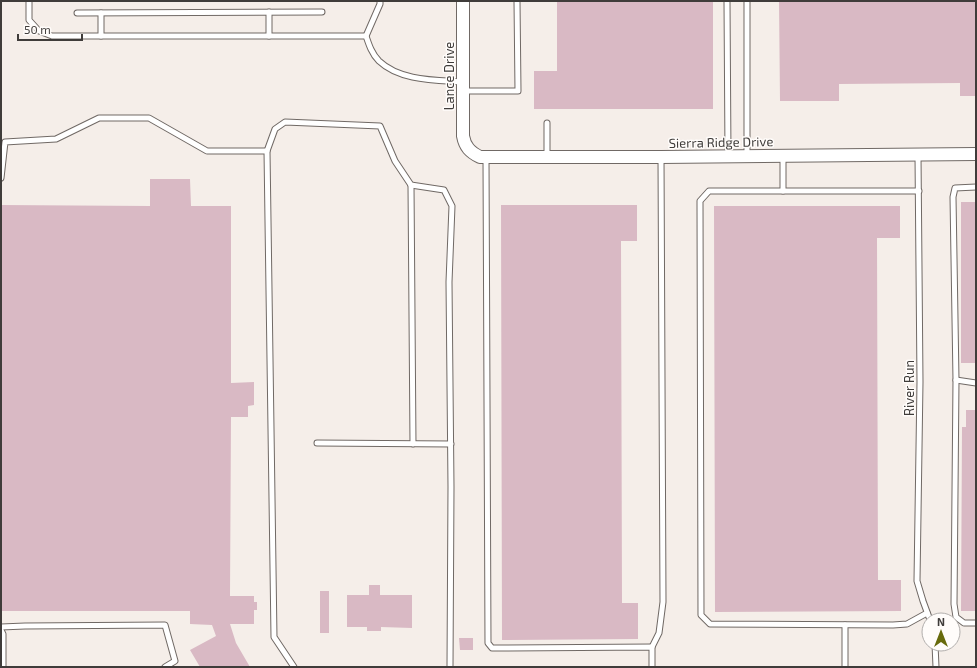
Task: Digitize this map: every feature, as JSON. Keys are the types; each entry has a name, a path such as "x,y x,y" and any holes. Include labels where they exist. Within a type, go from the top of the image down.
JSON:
{"street":[{"name":"Lance Drive","path":"463,1 463,136 464,143 468,149"},
{"name":"Sierra Ridge Drive","path":"468,149 475,155 486,158 976,154"}],"lane":[{"path":"29,1 29,20 38,31 52,36 366,36"},
{"path":"380,1 366,36 371,50 389,69 406,75 463,86 518,91 517,1"},
{"path":"727,1 728,156"},
{"path":"747,1 747,156"},
{"path":"269,12 269,36"},
{"path":"77,13 322,12"},
{"path":"101,13 101,36"},
{"path":"1,178 5,142 56,139 99,118 149,118 207,151 267,151"},
{"path":"294,667 274,637 267,151 275,129 285,122 380,126 395,161 411,185 413,444"},
{"path":"547,123 547,158"},
{"name":"River Run","path":"918,154 920,382 917,580 927,612"},
{"path":"783,156 784,191"},
{"path":"652,667 652,647 659,633 663,602 661,157"},
{"path":"486,158 488,643 492,648 652,647"},
{"path":"411,185 444,190 452,206 450,282 450,667"},
{"path":"976,187 955,188 953,197 956,380 954,604 956,618 964,623 976,623"},
{"path":"919,191 709,191 700,201 701,615 710,624 845,625 907,624 921,616"},
{"path":"956,380 976,383"},
{"path":"317,443 451,444"},
{"path":"1,627 165,625 175,661 165,667"},
{"path":"845,625 845,667"},
{"path":"1,630 3,634 3,667"},
{"path":"935,652 936,667"}],"building":[{"path":"557,1 713,1 713,109 534,109 534,71 557,71"},
{"path":"779,1 976,1 976,96 960,96 960,83 839,84 839,101 780,101"},
{"path":"150,179 190,179 191,206 231,206 231,383 254,382 254,405 248,406 248,417 231,417 230,596 254,596 254,602 257,602 257,610 254,610 254,624 230,624 236,643 250,667 200,667 190,650 216,636 212,625 190,624 190,611 1,611 1,205 150,206"},
{"path":"961,202 976,202 976,363 961,363"},
{"path":"501,205 637,205 637,241 621,241 622,603 638,603 638,639 502,640"},
{"path":"714,206 900,206 900,238 877,238 878,580 901,580 901,611 715,612"},
{"path":"966,410 976,410 976,611 961,611 962,427 966,427"},
{"path":"369,585 380,585 380,595 412,595 412,628 381,627 381,631 367,631 367,627 347,627 347,595 369,595"},
{"path":"320,591 329,591 329,633 320,633"},
{"path":"459,638 473,638 473,650 460,650"}]}
